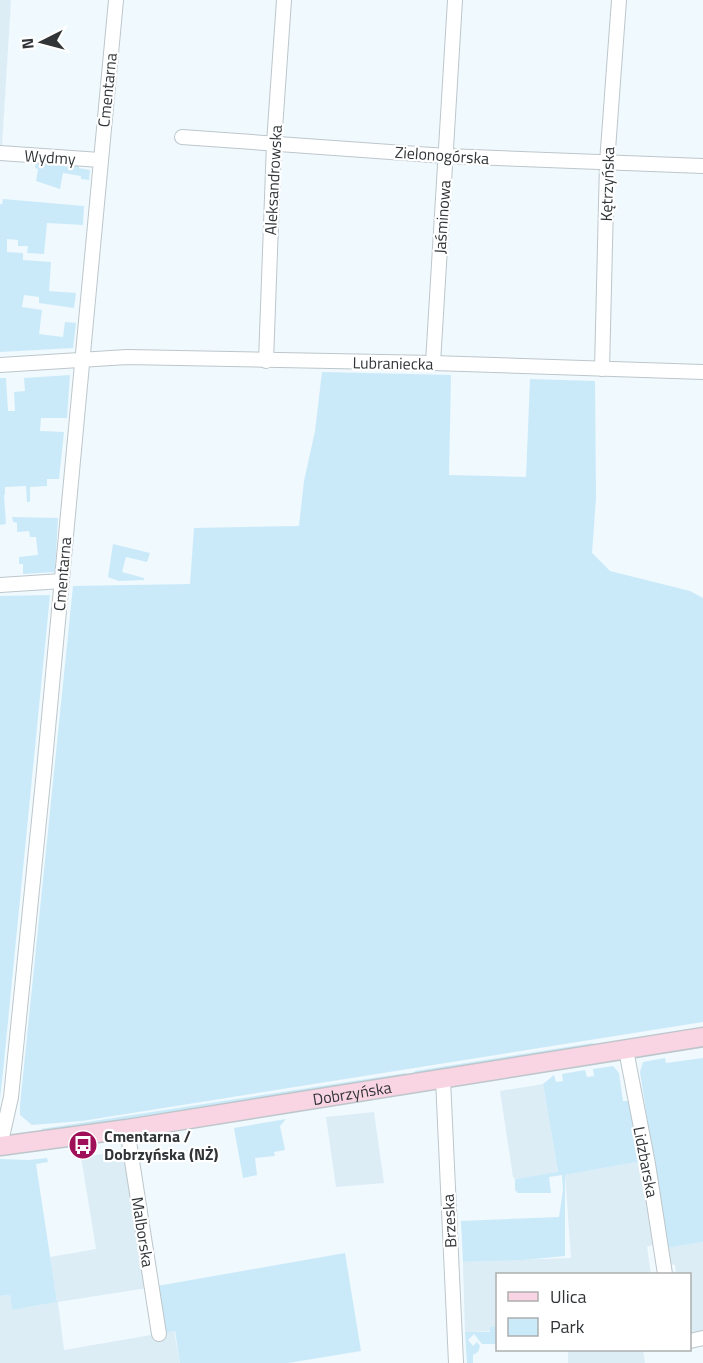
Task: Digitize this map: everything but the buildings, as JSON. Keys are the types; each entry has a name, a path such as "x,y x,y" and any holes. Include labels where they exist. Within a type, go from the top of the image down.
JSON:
{"street":[{"name":"Cmentarna","path":"0,1146 11,1097 116,0"},
{"name":"Aleksandrowska","path":"266,361 274,143 284,0"},
{"name":"Jaśminowa","path":"433,363 455,0"},
{"name":"Kętrzyńska","path":"602,369 607,163 620,0"},
{"name":"Zielonogórska","path":"182,137 446,156 703,166"},
{"name":"Wydmy","path":"0,153 100,160"},
{"name":"Lubraniecka","path":"0,365 127,357 433,363 703,372"},
{"path":"0,585 62,581"},
{"name":"Dobrzyńska","path":"0,1146 127,1129 703,1037"},
{"name":"Lidzbarska","path":"626,1050 648,1164 665,1273"},
{"name":"Brzeska","path":"443,1078 456,1363"},
{"name":"Malborska","path":"127,1129 159,1334"}],"shaded area":[{"path":"0,0 11,0 2,145 0,145"},
{"path":"543,1084 558,1173 515,1179 500,1091"},
{"path":"374,1112 384,1183 336,1187 326,1117"},
{"path":"125,1151 147,1288 58,1302 64,1350 174,1331 180,1363 0,1363 0,1296 10,1295 12,1310 57,1302 50,1257 96,1249 81,1157"},
{"path":"642,1161 655,1244 647,1247 651,1273 496,1273 496,1331 465,1332 463,1262 571,1258 565,1175"},
{"path":"703,1242 703,1333 691,1335 691,1273 676,1273 675,1265 669,1264 667,1248"},
{"path":"568,1351 643,1351 645,1363 568,1363"}],"green space":[{"path":"36,160 79,164 79,168 90,170 89,180 63,173 60,189 36,181 38,169 35,168"},
{"path":"3,199 84,206 83,225 47,223 44,254 27,253 28,246 18,246 18,240 7,239 7,252 23,253 23,260 51,262 49,291 76,293 74,308 39,303 39,297 24,295 22,307 42,310 39,334 63,337 65,322 76,323 73,348 0,352 0,204"},
{"path":"322,372 451,375 449,475 526,477 530,379 595,381 596,498 592,553 610,571 690,591 703,598 703,1022 82,1121 32,1125 20,1115 20,1105 73,586 190,584 194,528 299,526"},
{"path":"70,375 67,418 41,418 40,431 64,432 59,479 47,479 47,486 30,487 30,502 27,502 26,486 5,487 6,524 0,525 0,378 6,378 8,411 15,411 14,392 25,391 24,378"},
{"path":"12,517 58,518 55,572 23,574 23,564 19,564 19,557 38,555 36,537 30,537 29,531 17,532 17,523 13,522"},
{"path":"113,544 150,553 147,562 126,557 122,572 144,578 144,580 119,581 108,577"},
{"path":"50,595 4,1062 0,1099 0,596"},
{"path":"593,1043 593,1047 414,1074 415,1071"},
{"path":"665,1058 666,1063 703,1058 703,1242 667,1248 640,1072 643,1062"},
{"path":"613,1066 619,1073 623,1101 628,1101 642,1161 565,1175 565,1256 463,1262 461,1221 559,1217 563,1190 562,1175 549,1177 551,1193 518,1193 515,1190 515,1179 558,1172 543,1084 554,1075 556,1082 563,1081 562,1074 585,1070 587,1077 594,1076 593,1069"},
{"path":"406,1073 406,1077 42,1134 41,1129"},
{"path":"286,1119 280,1126 285,1150 274,1152 275,1156 255,1158 257,1175 243,1178 234,1128"},
{"path":"47,1158 48,1162 36,1164 57,1302 12,1310 10,1295 0,1296 0,1159"},
{"path":"345,1253 361,1351 288,1363 180,1363 175,1331 163,1333 157,1286"},
{"path":"496,1326 496,1344 482,1344 474,1334 468,1340 473,1346 477,1342 480,1346 478,1352 473,1355 473,1363 467,1363 465,1332 490,1332 490,1327"}],"place":[{"name":"Cmentarna / Dobrzyńska (NŻ)","path":"83,1145"}]}
